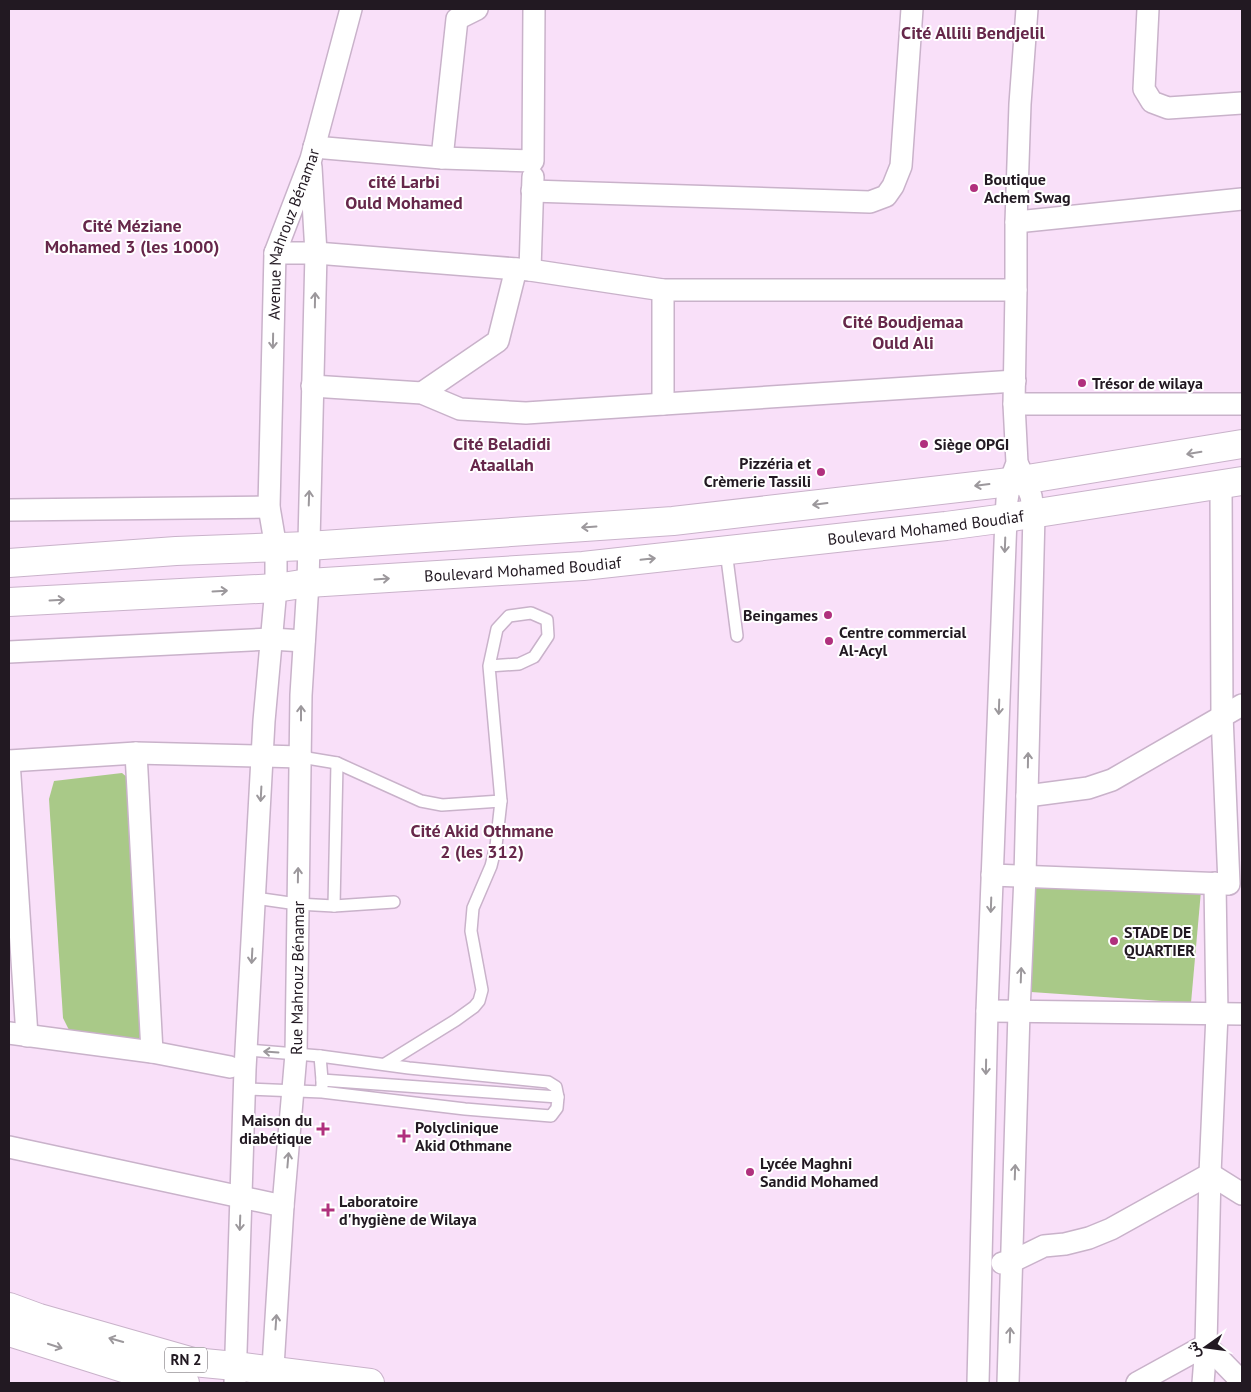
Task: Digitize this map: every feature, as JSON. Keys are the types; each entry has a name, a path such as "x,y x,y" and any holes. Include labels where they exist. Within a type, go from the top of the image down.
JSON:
{"main road":[{"path":"9,563 176,551 308,546 673,521 1242,444"},
{"name":"Boulevard Mohamed Boudiaf","path":"9,602 276,588 308,583 583,566 1006,518 1232,483"},
{"name":"RN 2","path":"9,1307 39,1318 135,1368 193,1362 235,1375 370,1383"},
{"name":"RN 2","path":"9,1332 185,1383"}],"street":[{"path":"351,9 312,153 533,161"},
{"path":"442,158 457,19 477,9"},
{"path":"422,393 498,341 523,270 532,191 533,161 534,9 529,9"},
{"path":"532,191 870,202 886,196 893,186 901,166 912,9"},
{"path":"978,1383 987,1011 1006,518 1007,500 1018,475 1014,404 1016,222 1020,104 1028,9"},
{"path":"1148,9 1144,89 1152,102 1168,108 1242,104"},
{"name":"Avenue Mahrouz Bénamar","path":"308,583 316,253 312,153"},
{"name":"Avenue Mahrouz Bénamar","path":"276,588 276,548 269,507 275,253 312,153"},
{"path":"1016,222 1242,199"},
{"path":"275,253 316,253 523,270 663,290 1016,290"},
{"path":"663,290 663,404"},
{"path":"312,386 422,393 460,409 526,413 1014,381"},
{"path":"1014,404 1242,404"},
{"name":"Boulevard Mohamed Boudiaf","path":"1018,475 1031,496 1034,514"},
{"path":"1202,1383 1206,1345 1210,1174 1217,1014 1229,884 1222,715 1232,483"},
{"path":"9,510 269,507"},
{"path":"1008,1383 1025,876 1034,514"},
{"path":"1004,568 1033,568"},
{"name":"Rue Mahrouz Bénamar","path":"272,1377 296,1054 301,695 308,583"},
{"path":"235,1375 245,1089 264,720 276,588"},
{"path":"9,652 271,638 304,641"},
{"path":"1027,796 1099,785 1112,780 1242,704"},
{"path":"136,753 152,1052"},
{"path":"230,1067 152,1052 18,1034 9,761 136,753 301,757"},
{"path":"992,875 1229,884"},
{"path":"987,1011 1242,1014"},
{"path":"9,1147 284,1206"},
{"path":"1210,1174 1242,1194"},
{"path":"982,1261 992,1263 1013,1261 1044,1246 1065,1244 1089,1238 1111,1229 1210,1174"},
{"path":"982,1226 1003,1225 1013,1228 1044,1246"},
{"path":"1206,1345 1242,1382"},
{"path":"1137,1383 1206,1345"}],"lane":[{"path":"726,551 737,636"},
{"path":"385,1064 474,1007 479,1001 482,990 471,931 473,908 491,866 496,846 501,801 489,666 497,628 509,616 531,613 547,620 548,636 534,658 519,664 489,666"},
{"path":"301,757 337,763 422,802 442,805 501,801"},
{"path":"334,906 337,763"},
{"path":"255,898 297,904 334,906 394,902"},
{"path":"247,1050 385,1064 548,1082 556,1087 558,1097 557,1108 551,1116 465,1109 322,1092 245,1089 230,1067 247,1050"},
{"path":"320,1056 322,1092"},
{"path":"322,1080 558,1097"}],"green space":[{"path":"122,773 134,783 148,1030 137,1040 70,1032 63,1018 49,799 54,781"},
{"name":"STADE DE QUARTIER","path":"1033,884 1201,891 1191,1003 1031,992"}],"place":[{"name":"Boutique Achem Swag","path":"974,188"},
{"name":"Trésor de wilaya","path":"1082,383"},
{"name":"Siège OPGI","path":"924,444"},
{"name":"Pizzéria et Crèmerie Tassili","path":"821,472"},
{"name":"Beingames","path":"828,615"},
{"name":"Centre commercial Al-Acyl","path":"829,641"},
{"name":"STADE DE QUARTIER","path":"1114,941"},
{"name":"Maison du diabétique","path":"323,1129"},
{"name":"Polyclinique Akid Othmane","path":"404,1136"},
{"name":"Lycée Maghni Sandid Mohamed","path":"750,1172"},
{"name":"Laboratoire d'hygiène de Wilaya","path":"328,1210"}],"district":[{"name":"Cité Allili Bendjelil","path":"973,33"},
{"name":"cité Larbi Ould Mohamed","path":"404,192"},
{"name":"Cité Méziane Mohamed 3 (les 1000)","path":"132,236"},
{"name":"Cité Boudjemaa Ould Ali","path":"903,332"},
{"name":"Cité Beladidi Ataallah","path":"502,454"},
{"name":"Cité Akid Othmane 2 (les 312)","path":"482,841"}]}
